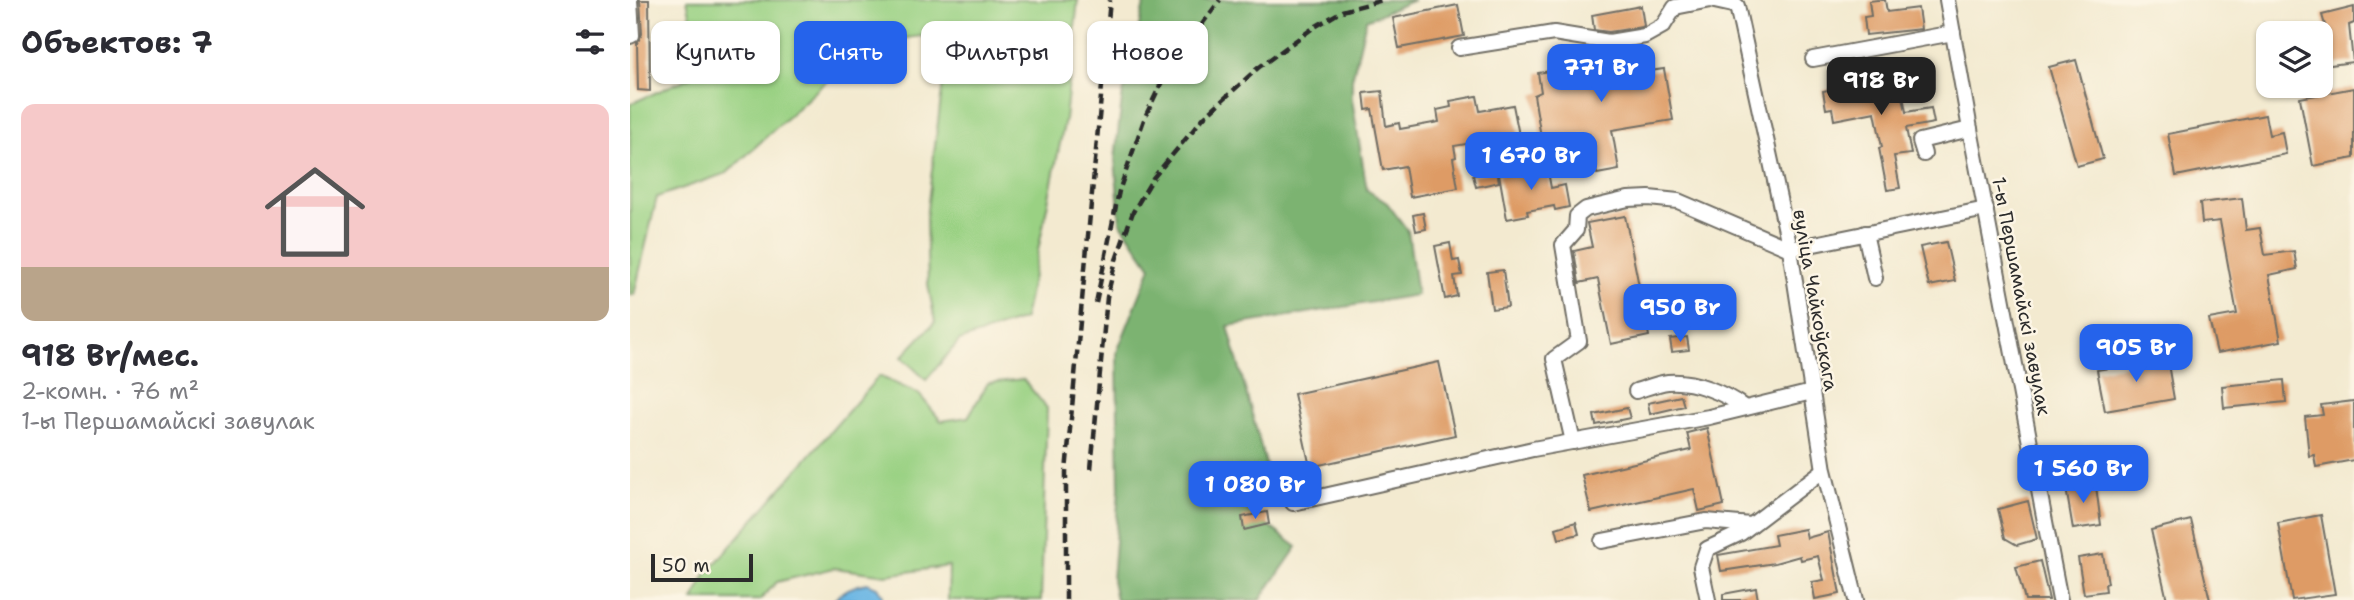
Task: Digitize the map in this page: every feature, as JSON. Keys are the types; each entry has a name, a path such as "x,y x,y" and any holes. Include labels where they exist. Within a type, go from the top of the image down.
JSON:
{"street":[{"path":"630,0 630,36"},
{"name":"вуліца Чайкоўскага","path":"1459,48 1554,33 1609,42 1645,36 1663,26 1675,7 1710,0 1737,6 1790,248 1824,470 1856,600"},
{"name":"1-ы Першамайскі завулак","path":"1947,0 1969,129 2060,600"},
{"path":"1813,59 1953,33"},
{"path":"1924,155 1920,141 1969,129"},
{"path":"1573,442 1554,359 1579,341 1563,245 1576,230 1577,216 1586,209 1628,199 1678,201 1790,248 1986,209"},
{"path":"1865,233 1875,278"},
{"path":"1636,391 1669,382 1706,387 1745,408"},
{"path":"1293,503 1573,442 1709,417 1812,392"},
{"path":"1707,600 1701,567 1707,549 1741,533 1824,470"},
{"path":"1602,541 1706,521 1752,525"}],"green space":[{"path":"687,0 1078,0 1073,46 1073,21 921,21 921,36 907,38 907,21 794,21 794,84 823,84 727,173 657,197 634,295 630,295 630,104 675,84 780,84 780,21 692,21"},
{"path":"1145,0 1414,0 1366,20 1352,79 1352,99 1367,190 1387,203 1408,231 1417,295 1228,326 1267,469 1218,488 1297,547 1260,600 1116,600 1112,580 1119,490 1117,352 1151,267 1120,222 1115,159 1122,99 1125,84 1208,84 1208,21 1140,21"},
{"path":"943,84 1069,84 1065,119 1024,319 959,341 926,380 902,357 935,322 928,284 926,218"},
{"path":"879,376 919,394 941,421 968,417 988,383 1023,379 1047,408 1041,600 948,600 949,566 886,575 834,568 777,582 760,600 693,600 707,573"}],"water":[{"path":"867,583 877,587 883,596 882,600 834,600 841,593"}],"building":[{"path":"640,0 649,0 650,91 638,90 637,43 642,34"},
{"path":"1885,0 1887,12 1918,8 1921,29 1866,35 1864,17 1871,16 1869,1"},
{"path":"1458,5 1464,36 1399,48 1393,18"},
{"path":"1641,6 1644,26 1609,32 1594,30 1592,15"},
{"path":"2354,7 2354,23 2349,25 2353,62 2333,65 2333,21 2324,21 2322,15"},
{"path":"1620,59 1621,66 1649,61 1650,71 1664,69 1673,120 1612,130 1619,170 1597,174 1589,134 1542,143 1534,95 1541,92 1538,73"},
{"path":"2076,60 2103,159 2077,166 2049,67"},
{"path":"1899,76 1906,112 1931,108 1934,123 1906,128 1911,154 1894,156 1900,188 1887,190 1875,112 1834,120 1832,108 1826,109 1823,91"},
{"path":"2354,88 2354,158 2313,166 2300,98 2333,98 2333,92"},
{"path":"1382,91 1386,126 1399,123 1400,129 1439,122 1437,110 1451,107 1450,101 1477,96 1480,111 1513,105 1519,135 1454,146 1456,157 1453,158 1458,188 1410,197 1405,166 1383,170 1372,109 1366,110 1364,93"},
{"path":"2265,115 2269,135 2282,132 2286,154 2176,176 2168,134"},
{"path":"1547,166 1551,188 1565,185 1569,207 1555,210 1554,206 1527,211 1528,215 1507,219 1499,174"},
{"path":"1497,171 1499,182 1476,187 1473,175"},
{"path":"2242,198 2246,230 2260,228 2265,255 2294,251 2297,269 2269,275 2281,341 2217,353 2209,319 2237,314 2220,221 2202,223 2200,203"},
{"path":"1423,213 1426,229 1416,231 1413,215"},
{"path":"1625,216 1649,336 1611,344 1598,279 1579,283 1574,251 1592,247 1587,223"},
{"path":"1946,242 1955,281 1929,286 1920,247"},
{"path":"1450,243 1453,261 1459,260 1462,275 1454,276 1457,296 1445,299 1435,246"},
{"path":"1503,270 1508,307 1492,309 1487,272"},
{"path":"1687,337 1689,350 1672,352 1670,339"},
{"path":"2167,358 2174,399 2105,411 2097,370"},
{"path":"1439,362 1455,435 1310,467 1294,394"},
{"path":"2284,380 2286,402 2224,408 2222,386"},
{"path":"1681,396 1684,406 1650,414 1648,403"},
{"path":"2354,401 2354,460 2316,467 2314,455 2309,456 2305,417 2323,415 2321,405"},
{"path":"1627,408 1630,418 1596,425 1594,415"},
{"path":"1707,428 1724,505 1699,511 1694,489 1591,512 1582,475 1691,450 1687,433"},
{"path":"2078,479 2080,489 2096,486 2101,525 2073,529 2065,482"},
{"path":"2028,501 2037,539 2017,545 2005,538 1998,509"},
{"path":"1267,512 1269,524 1244,530 1242,517"},
{"path":"2321,515 2335,594 2292,600 2278,523"},
{"path":"2191,520 2210,600 2167,600 2151,530"},
{"path":"1576,522 1579,534 1559,539 1556,528"},
{"path":"1805,529 1807,538 1828,532 1840,594 1815,599 1812,582 1824,580 1818,556 1801,560 1800,556 1775,563 1721,571 1718,555 1776,545 1774,535"},
{"path":"2103,554 2108,583 2105,584 2106,591 2084,594 2078,558"},
{"path":"2040,561 2049,600 2025,600 2016,567"},
{"path":"1756,588 1758,600 1723,600 1723,594"}],"railway":[{"path":"1066,600 1066,472 1110,0"},
{"path":"1096,303 1119,191 1145,117 1166,73 1220,0"},
{"path":"1091,469 1107,297 1116,260 1133,212 1153,178 1204,117 1258,68 1313,28 1342,11 1383,0"}]}
